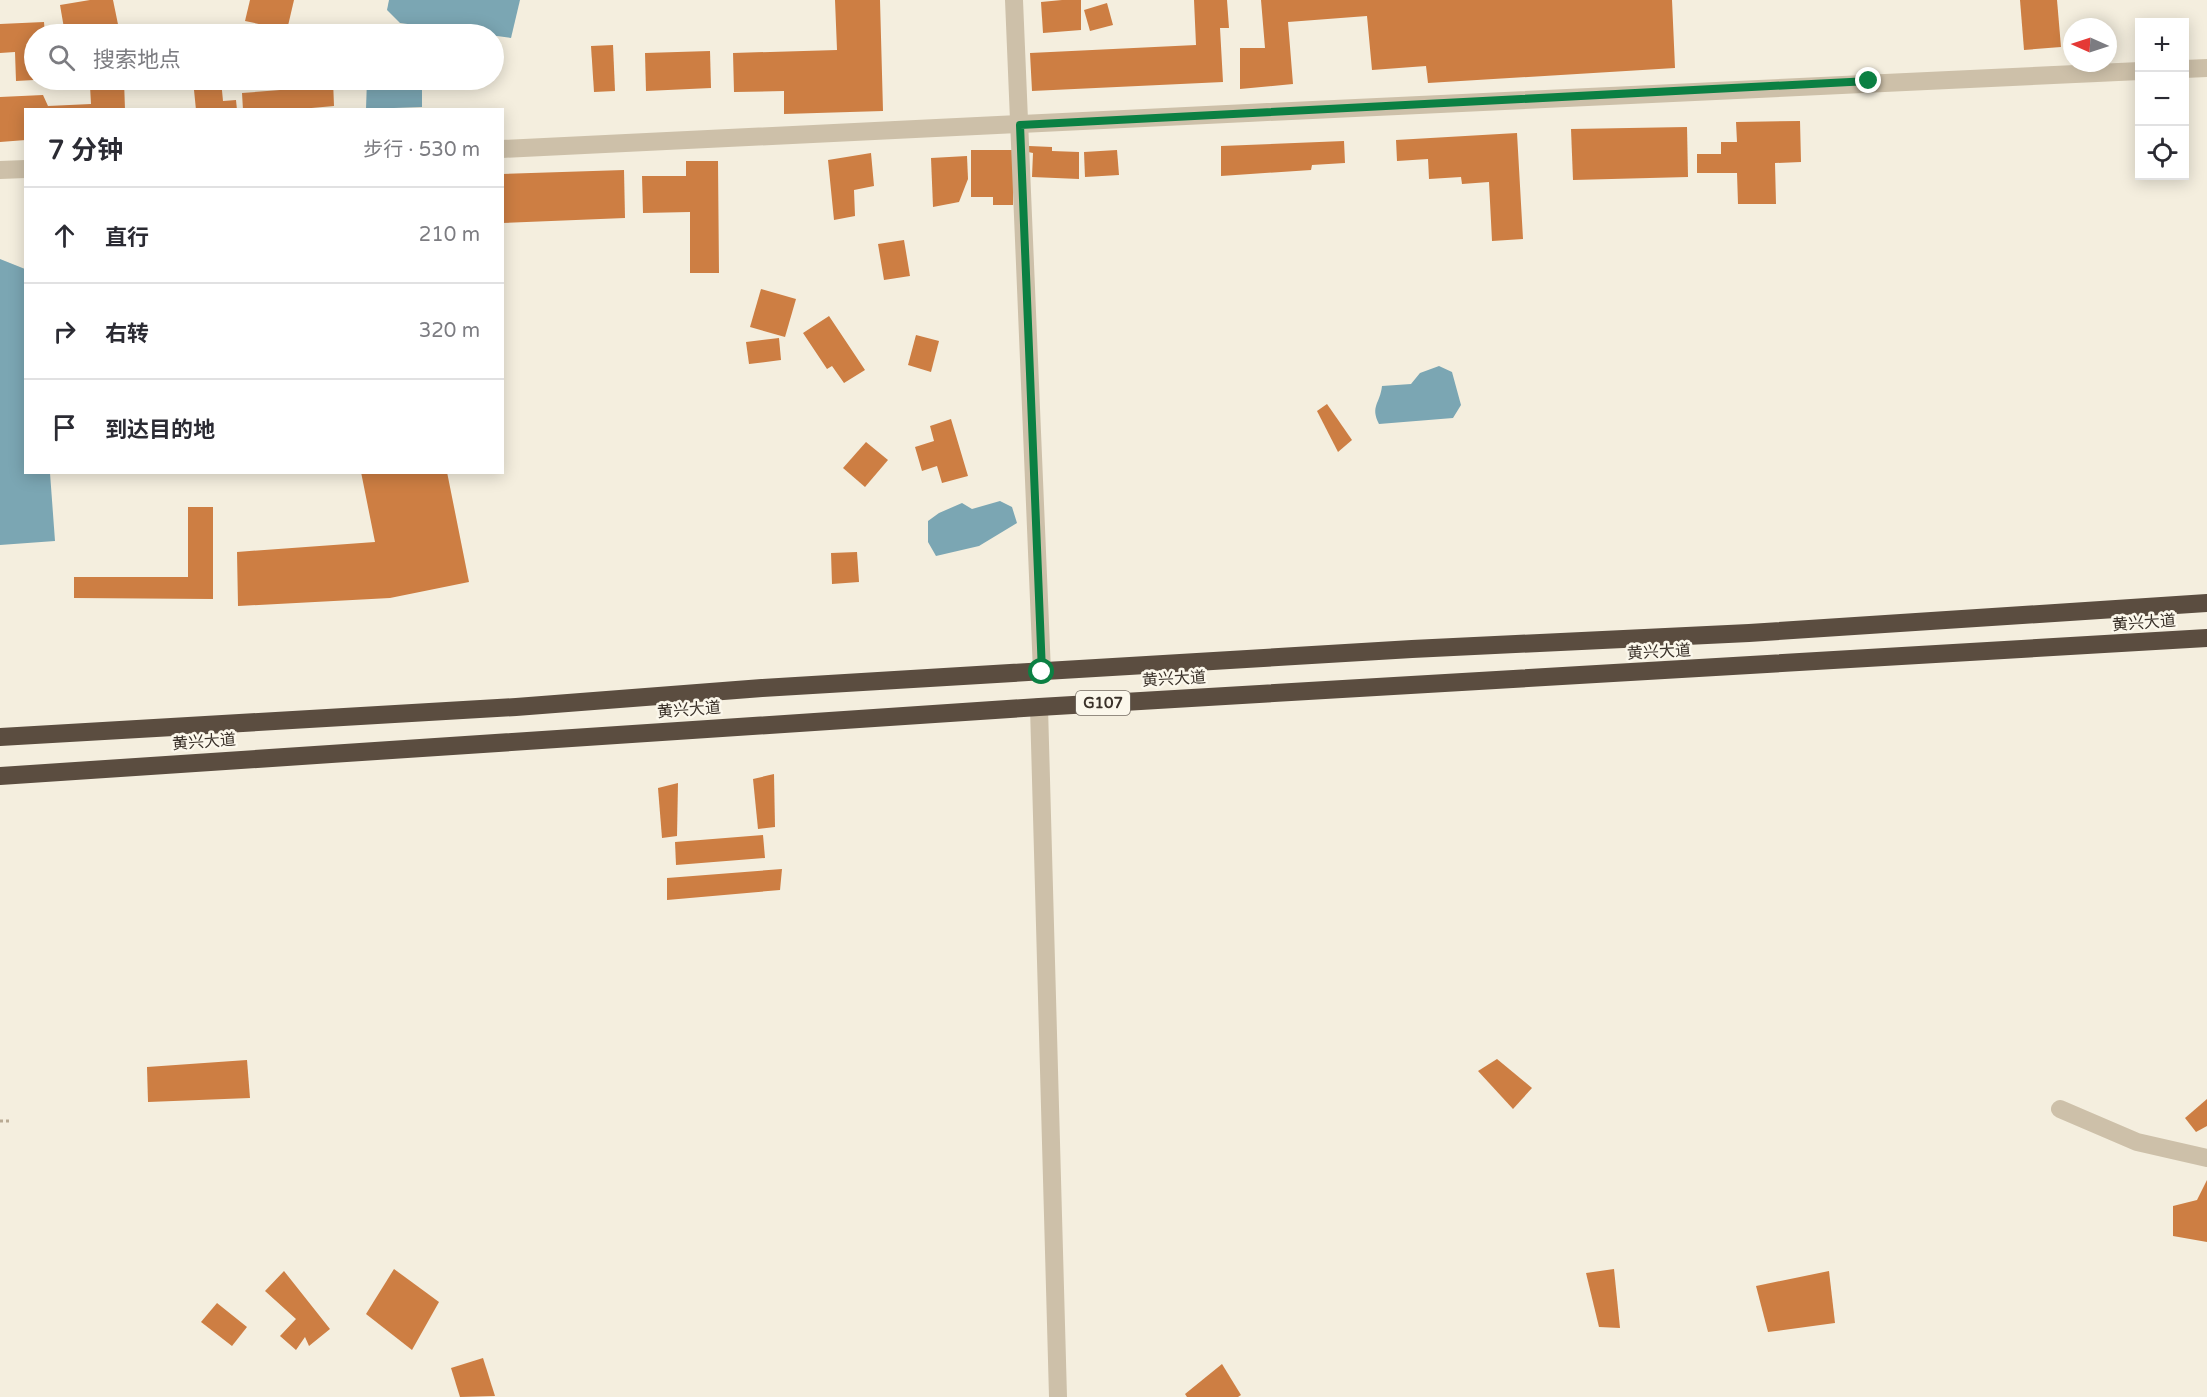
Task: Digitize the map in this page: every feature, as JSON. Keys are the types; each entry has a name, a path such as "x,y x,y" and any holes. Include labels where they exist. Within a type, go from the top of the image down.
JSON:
{"highway":[{"name":"黄兴大道","path":"0,737 504,708 762,688 1412,649 1749,633 2207,603"},
{"name":"黄兴大道","path":"0,776 1039,707 2207,638"}],"street":[{"path":"1014,0 1042,672"},
{"path":"2189,69 2207,68"},
{"path":"504,148 1020,125 1881,81 2135,71"},
{"path":"0,170 24,169"},
{"path":"1039,707 1058,1397"},
{"path":"2060,1109 2137,1142 2207,1158"}],"path":[{"path":"0,1122 12,1121"}],"water":[{"path":"389,0 520,0 511,38 504,37 504,24 407,24 400,23 387,10"},
{"path":"367,90 422,90 422,107 366,108"},
{"path":"0,259 24,269 24,474 50,474 55,541 0,545"},
{"path":"1439,366 1452,372 1461,405 1453,418 1379,424 1375,409 1382,386 1411,384 1420,373"},
{"path":"1000,501 1012,507 1017,523 979,546 936,556 928,542 928,521 939,513 962,503 972,509"}],"building":[{"path":"90,0 113,0 118,24 63,24 60,5"},
{"path":"250,0 294,0 288,24 259,24 245,21"},
{"path":"835,0 880,0 883,111 784,114 784,91 734,92 733,53 837,50"},
{"path":"1081,0 1081,30 1043,33 1041,2"},
{"path":"1194,0 1227,0 1229,28 1220,28 1223,82 1032,91 1030,53 1196,45"},
{"path":"1261,0 1672,0 1675,68 1428,83 1426,66 1372,70 1367,16 1288,22 1293,84 1240,89 1240,48 1265,48"},
{"path":"2020,0 2057,0 2061,47 2024,50"},
{"path":"1107,3 1113,25 1090,31 1084,10"},
{"path":"44,22 44,24 24,24 24,81 16,81 15,52 0,53 0,24"},
{"path":"613,45 615,91 594,92 591,46"},
{"path":"710,51 711,88 646,91 645,53"},
{"path":"90,90 124,90 125,108 24,108 24,140 0,142 0,97 43,95 48,106 91,104"},
{"path":"194,90 222,90 223,101 236,100 237,108 196,108"},
{"path":"333,90 334,106 243,108 242,93"},
{"path":"1800,121 1801,162 1775,163 1776,204 1738,204 1737,173 1697,173 1697,154 1721,154 1721,142 1737,142 1736,122"},
{"path":"1687,127 1688,177 1573,180 1571,129"},
{"path":"1517,133 1523,239 1492,241 1489,182 1462,184 1461,177 1429,179 1428,159 1397,161 1396,140"},
{"path":"1344,141 1345,163 1312,165 1311,170 1221,176 1221,146"},
{"path":"1029,146 1052,147 1052,151 1079,152 1079,179 1032,177 1033,153 1028,152"},
{"path":"971,150 1013,150 1013,205 993,205 993,197 971,197"},
{"path":"1117,150 1119,175 1085,177 1084,152"},
{"path":"871,153 874,186 854,190 855,216 834,220 828,160"},
{"path":"967,156 968,179 959,202 933,207 931,158"},
{"path":"686,161 718,161 719,273 690,273 690,212 643,213 642,176 686,176"},
{"path":"624,170 625,218 504,223 504,174"},
{"path":"904,240 910,276 884,280 878,244"},
{"path":"761,289 796,299 785,337 750,327"},
{"path":"829,316 865,370 844,383 832,366 827,369 803,333"},
{"path":"916,335 939,341 931,372 908,365"},
{"path":"779,338 781,360 749,364 746,342"},
{"path":"1327,404 1352,440 1338,452 1317,411"},
{"path":"951,419 968,476 942,483 937,466 922,471 915,447 934,441 930,426"},
{"path":"866,442 888,460 865,487 843,468"},
{"path":"361,474 447,474 469,582 390,598 238,606 237,552 375,542"},
{"path":"188,507 213,507 213,599 74,598 74,577 188,577"},
{"path":"857,552 859,582 832,584 831,553"},
{"path":"774,774 775,827 758,829 753,779"},
{"path":"678,783 677,836 662,838 658,788"},
{"path":"763,835 765,858 676,865 675,842"},
{"path":"782,869 780,890 667,900 667,878"},
{"path":"1497,1059 1532,1088 1513,1109 1478,1071"},
{"path":"247,1060 250,1098 148,1102 147,1067"},
{"path":"2207,1099 2207,1126 2196,1132 2185,1118"},
{"path":"2207,1180 2207,1242 2173,1236 2173,1206 2197,1200"},
{"path":"394,1269 439,1302 412,1350 366,1314"},
{"path":"1614,1269 1620,1328 1599,1327 1586,1273"},
{"path":"284,1271 330,1329 309,1346 305,1337 296,1350 280,1336 296,1319 265,1291"},
{"path":"1829,1271 1835,1323 1768,1332 1756,1286"},
{"path":"217,1303 247,1327 232,1346 201,1322"},
{"path":"483,1358 495,1396 460,1397 451,1368"},
{"path":"1222,1364 1241,1395 1238,1397 1187,1397 1185,1394"}],"route":[{"path":"1042,672 1020,125 1869,81"}]}
